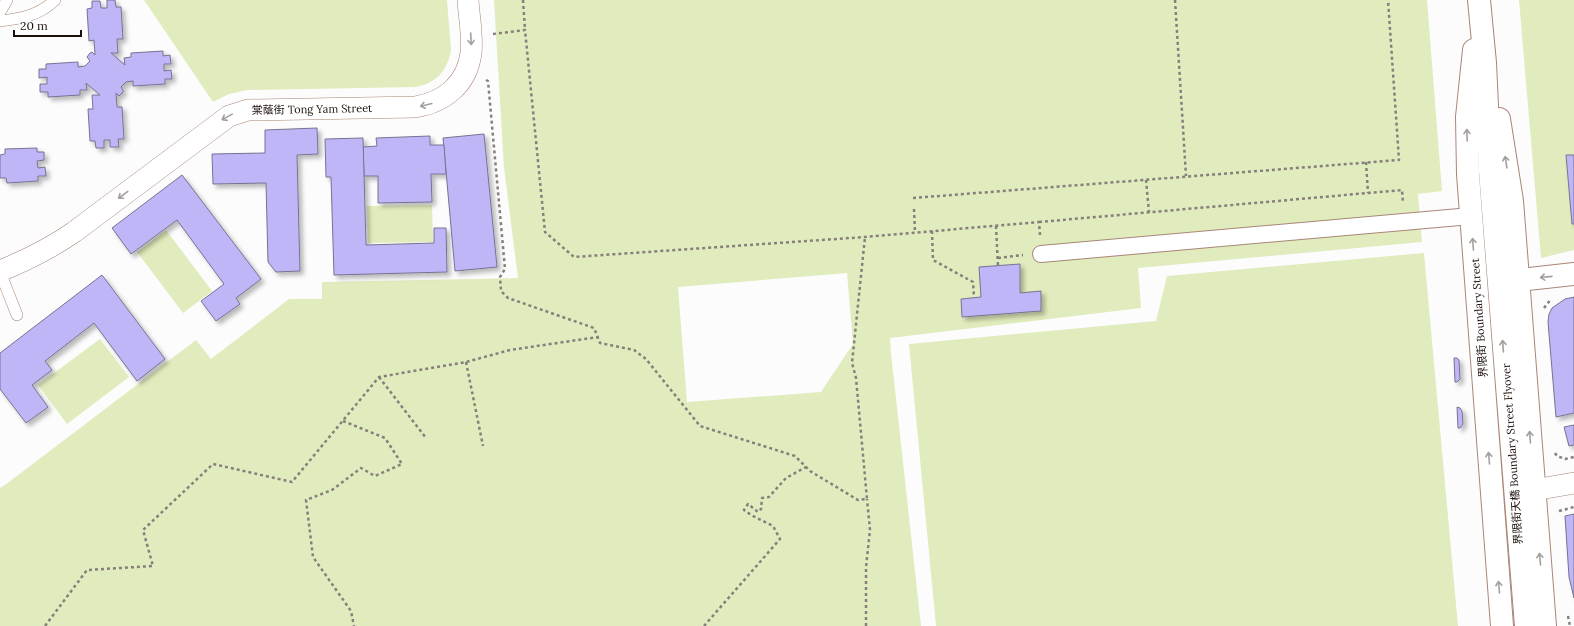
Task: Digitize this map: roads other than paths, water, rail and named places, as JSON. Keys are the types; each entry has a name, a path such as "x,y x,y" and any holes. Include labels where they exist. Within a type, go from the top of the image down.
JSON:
{"main road":[{"name":"界限街 Boundary Street","path":"1480,6 1485,63 1490,171 1509,281 1534,490 1545,626"},
{"name":"界限街 Boundary Street","path":"1480,6 1467,117 1472,216 1502,626"},
{"path":"1509,281 1574,274"},
{"name":"界限街天橋 Boundary Street Flyover","path":"1509,281 1526,626"}],"street":[{"name":"棠蔭街 Tong Yam Street","path":"0,272 51,248 229,116 248,110 416,107 439,101 458,85 465,74 469,63 471,51 468,0"},
{"path":"1035,254 1472,216"},
{"path":"1534,490 1574,483"}],"lane":[{"path":"0,12 7,0"},
{"path":"0,21 16,20 34,14 55,0"},
{"path":"0,272 17,315"}]}
